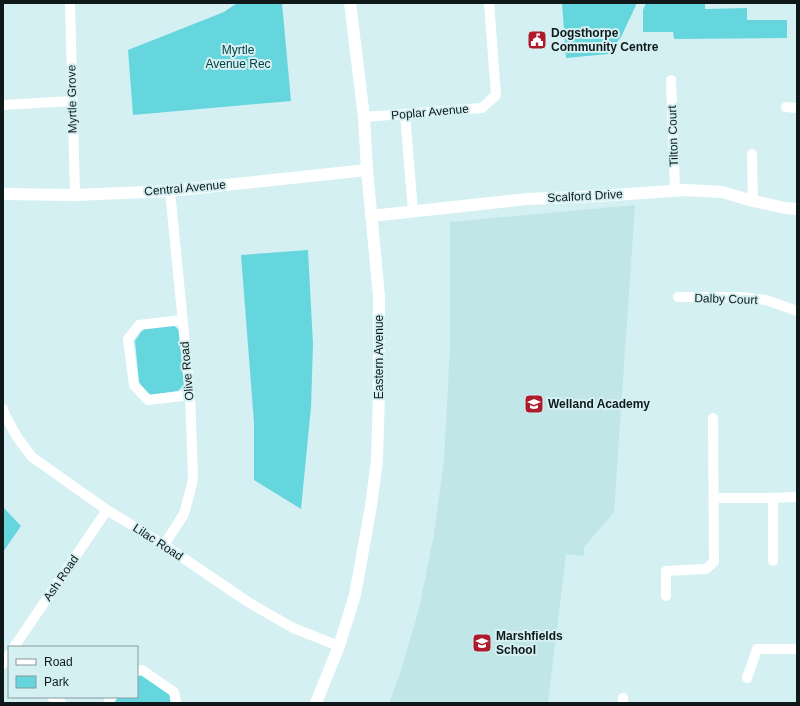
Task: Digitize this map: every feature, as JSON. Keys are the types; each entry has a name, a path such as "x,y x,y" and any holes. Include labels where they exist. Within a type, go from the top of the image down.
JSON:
{"street":[{"name":"Myrtle Grove","path":"70,3 75,195"},
{"name":"Eastern Avenue","path":"316,703 339,646 355,595 371,506 377,460 379,296 367,170 364,117 350,3"},
{"name":"Poplar Avenue","path":"364,117 482,108 496,95 489,3"},
{"name":"Tilton Court","path":"671,80 675,191"},
{"path":"3,105 72,101"},
{"path":"786,107 797,108"},
{"path":"406,114 414,211"},
{"path":"752,154 753,201"},
{"name":"Central Avenue","path":"3,194 75,195 170,191 367,170"},
{"name":"Olive Road","path":"164,545 184,514 192,484 193,474 190,395 170,191"},
{"name":"Scalford Drive","path":"371,216 527,199 675,191 722,192 753,201 797,209"},
{"name":"Dalby Court","path":"678,297 741,297 766,300 797,311"},
{"path":"182,320 139,325 128,339 134,385 148,400 190,395"},
{"name":"Lilac Road","path":"3,409 17,437 32,457 107,510 164,545 248,602 293,628 339,646"},
{"path":"666,596 666,571 706,569 714,562 713,418"},
{"path":"714,498 797,497"},
{"path":"773,498 773,560"},
{"name":"Ash Road","path":"15,646 107,510"},
{"path":"747,678 757,649 797,649"},
{"path":"138,671 142,670 174,692 176,703"}],"shaded area":[{"name":"Welland Academy","path":"635,205 614,512 584,547 584,556 566,554 548,703 389,703 399,677 419,609 434,534 444,460 450,348 450,222"}],"green space":[{"name":"Myrtle Avenue Rec","path":"237,3 282,3 291,101 133,115 128,50 224,12"},
{"path":"562,3 637,3 621,37 608,54 566,58"},
{"path":"646,3 705,3 705,9 747,8 747,20 787,20 787,38 674,39 673,32 643,32 643,10"},
{"path":"308,250 313,344 311,407 301,509 254,480 254,423 241,255"},
{"path":"173,325 179,330 186,380 178,391 149,395 141,388 139,382 135,341 145,328"},
{"path":"3,507 21,526 3,552"},
{"path":"142,673 170,695 171,703 112,703 115,698 138,698 138,675"}],"place":[{"name":"Dogsthorpe Community Centre","path":"537,40"},
{"name":"Welland Academy","path":"534,404"},
{"name":"Marshfields School","path":"482,643"}]}
